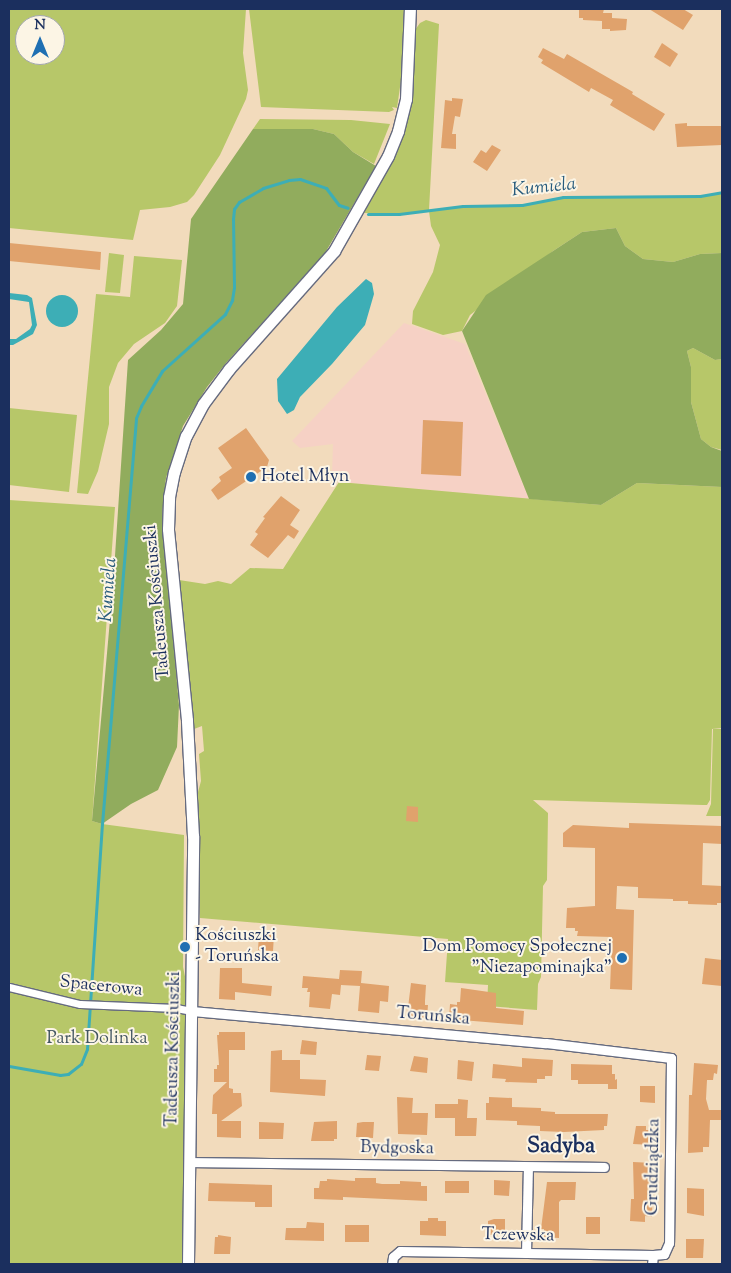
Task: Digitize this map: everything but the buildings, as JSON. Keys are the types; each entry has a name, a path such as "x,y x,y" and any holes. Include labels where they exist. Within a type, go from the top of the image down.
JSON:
{"street":[{"name":"Tadeusza Kościuszki","path":"188,1264 194,836 187,720 168,529 168,507 172,480 189,430 215,387 334,251 365,199 394,144 404,108 410,9"},
{"name":"Spacerowa","path":"9,987 80,1004 176,1008 192,1012"},
{"name":"Toruńska","path":"192,1012 546,1044 671,1058"},
{"name":"Grudziądzka","path":"652,1260 664,1254 669,1244 671,1058"},
{"name":"Bydgoska","path":"190,1162 604,1167"},
{"path":"526,1252 528,1167"},
{"name":"Tczewska","path":"392,1264 393,1257 400,1251 526,1252 652,1260"}],"shaded area":[{"path":"404,323 465,344 529,499 339,482 332,475 333,444 300,448 292,441"}],"green space":[{"path":"9,9 246,9 243,53 248,90 246,99 220,155 194,195 187,202 170,207 140,210 133,240 9,228"},
{"path":"249,9 404,9 401,80 397,108 392,107 394,110 389,112 261,107"},
{"path":"426,20 439,24 429,210 463,206 522,205 563,197 700,196 722,192 722,253 700,254 673,262 643,259 625,246 616,228 582,232 553,251 470,315 462,331 443,335 412,324 413,311 433,272 440,245 431,226 429,211 399,214 364,213 397,151 406,125 413,92 415,30 420,23"},
{"path":"260,119 351,120 390,124 374,164 353,152 334,134 313,129 253,129"},
{"path":"253,129 313,129 334,134 353,152 376,166 325,253 226,363 207,387 183,426 166,478 162,515 179,705 177,747 158,790 131,804 102,824 92,821 113,586 128,360 161,330 183,304 191,219"},
{"path":"616,228 625,246 643,259 673,262 700,254 722,253 722,359 715,360 693,348 687,351 691,367 691,402 701,439 711,447 722,451 722,487 637,483 601,505 529,499 462,331 486,295 582,232"},
{"path":"109,253 124,255 120,293 105,292"},
{"path":"134,256 182,260 177,306 165,323 134,344 118,363 109,387 109,424 98,471 88,494 77,493 96,294 130,297"},
{"path":"693,348 715,360 722,359 722,450 711,447 701,439 691,402 691,367 687,351"},
{"path":"9,408 77,415 69,492 9,485"},
{"path":"339,482 601,505 637,483 722,487 722,728 712,729 710,800 707,805 703,805 533,800 548,813 547,880 543,886 541,977 538,984 537,1010 487,1006 488,985 445,982 448,939 200,918 198,792 201,781 199,754 204,751 202,726 194,729 179,580 205,584 218,581 231,584 250,568 283,569"},
{"name":"Park Dolinka","path":"9,500 115,507 92,821 184,835 183,967 187,986 183,1264 9,1264"},
{"path":"713,729 722,729 722,816 706,816 711,804"}],"water":[{"path":"366,279 372,283 374,294 365,325 332,364 300,397 294,410 287,414 278,401 277,379 337,307"},
{"path":"9,293 27,295 32,298 37,325 33,334 13,345 9,345 9,339 16,339 30,329 32,325 29,302 9,299"},
{"path":"62,295 74,299 78,311 74,323 62,327 50,323 46,311 50,299"}],"waterway":[{"name":"Kumiela","path":"9,1066 60,1075 68,1074 81,1064 87,1049 102,824 136,418 162,371 225,314 232,300 234,287 233,219 234,209 239,202 263,188 289,180 300,179 326,188 339,205 348,208"},
{"name":"Kumiela","path":"368,214 399,214 463,206 522,205 563,197 700,196 722,192"}],"place":[{"name":"Hotel Młyn","path":"251,477"},
{"name":"Kościuszki - Toruńska","path":"185,947"},
{"name":"Dom Pomocy Społecznej \"Niezapominajka\"","path":"622,958"}],"district":[{"name":"Sadyba","path":"561,1148"}]}
